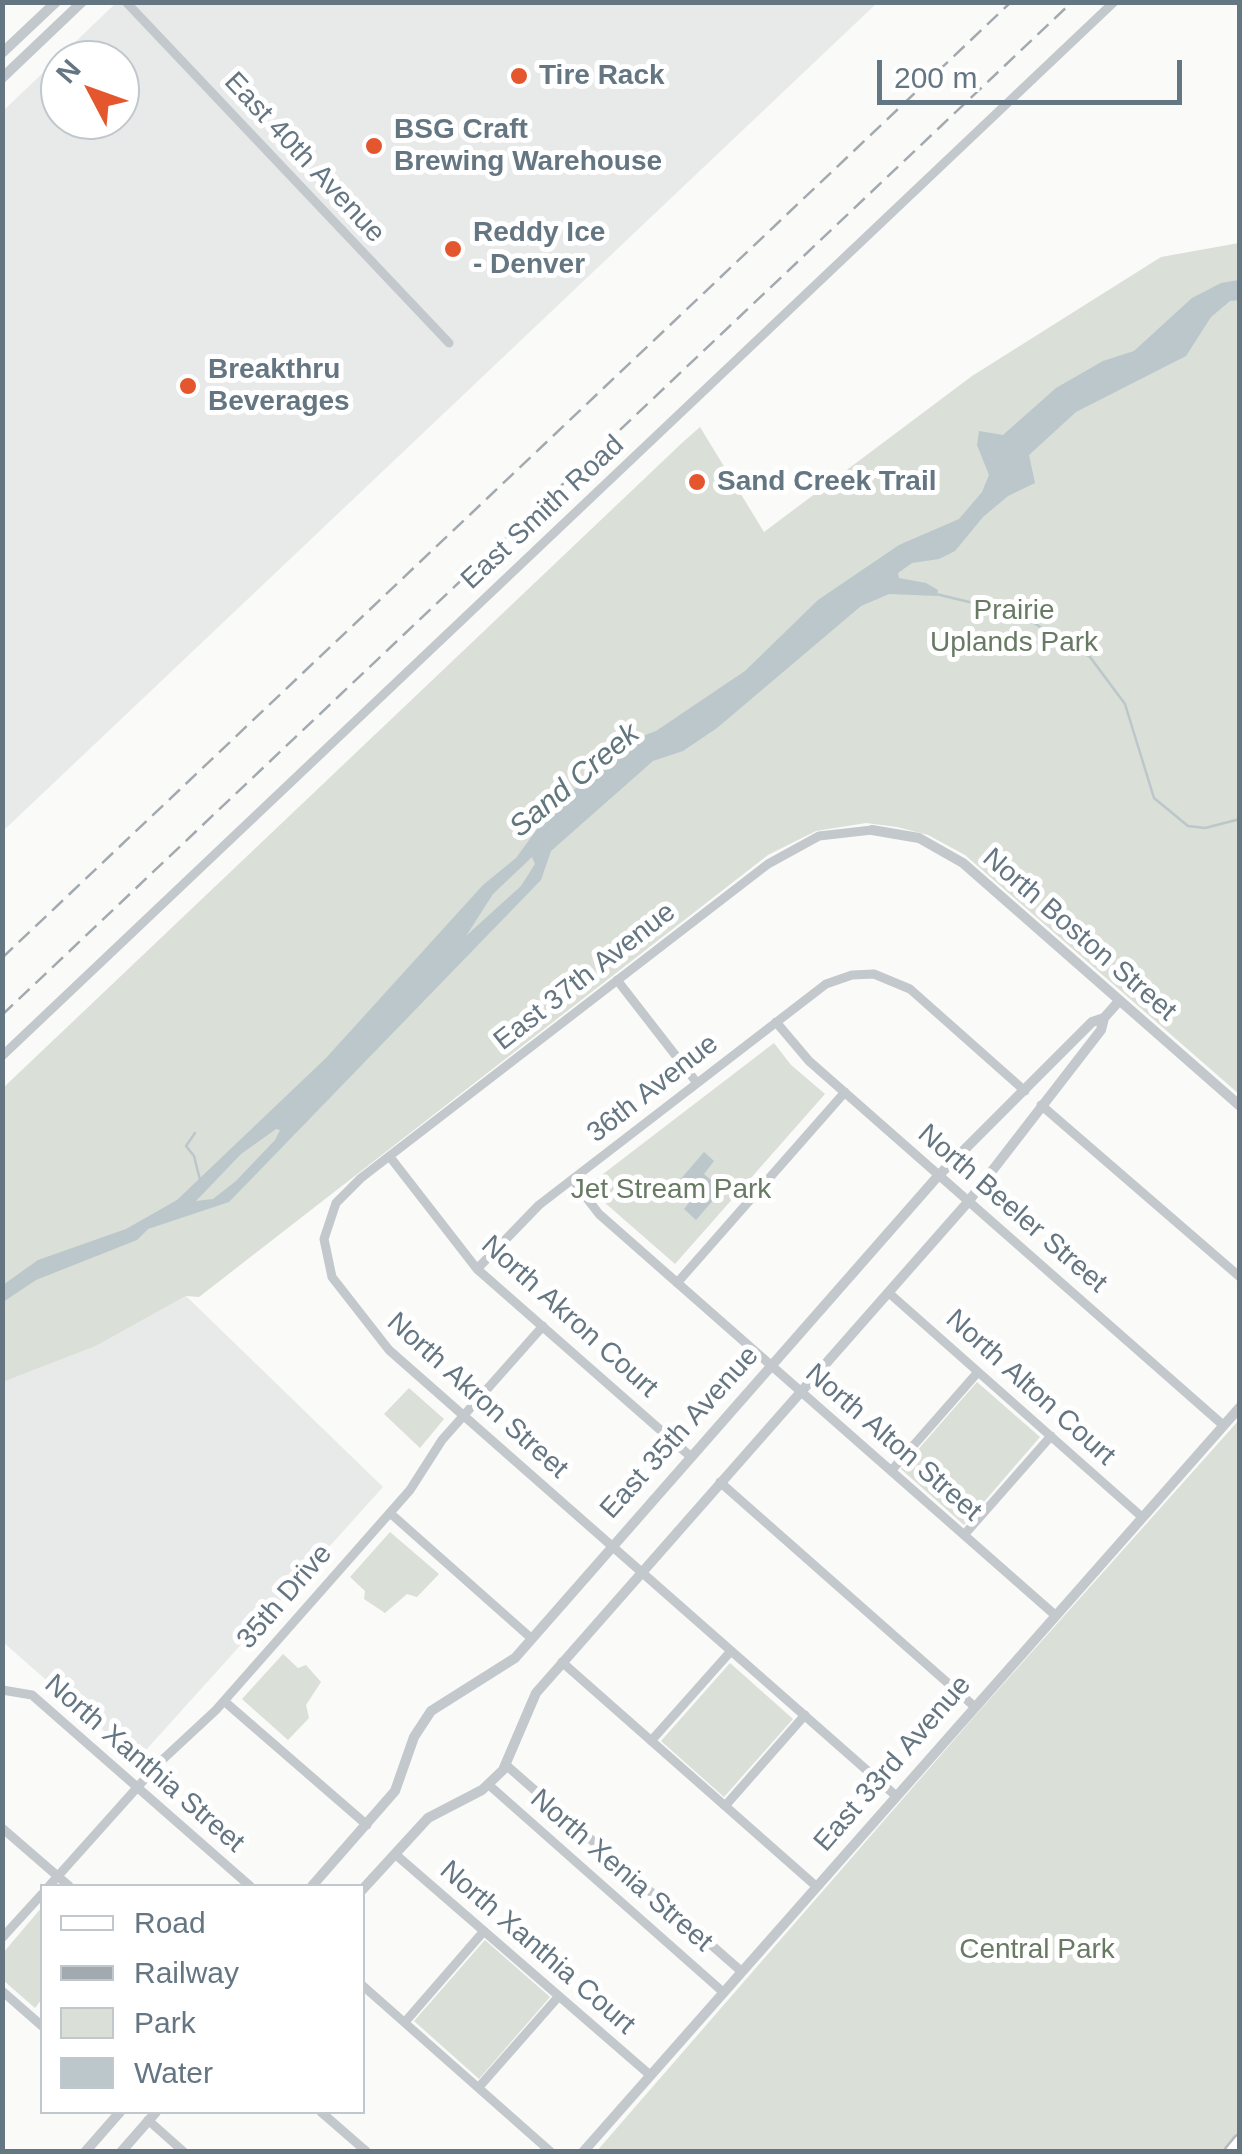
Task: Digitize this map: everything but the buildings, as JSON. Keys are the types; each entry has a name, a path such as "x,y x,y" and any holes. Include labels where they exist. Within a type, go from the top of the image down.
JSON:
{"main road":[{"path":"1230,2152 1240,2142"}],"street":[{"path":"2,52 56,2"},
{"path":"2,78 82,2"},
{"name":"East 40th Avenue","path":"126,2 449,343"},
{"name":"East Smith Road","path":"2,1056 1114,2"},
{"name":"East 37th Avenue","path":"342,1194 792,848 832,834 872,830"},
{"name":"North Boston Street","path":"872,830 919,838 963,863 1240,1106"},
{"name":"36th Avenue","path":"477,1269 522,1220 826,984 874,974 910,989 1025,1091"},
{"path":"617,980 698,1082"},
{"name":"East 35th Avenue","path":"314,1884 395,1791 414,1737 432,1711 455,1693 504,1668 938,1176 1092,1022 1104,1018 1119,1001"},
{"name":"East 35th Avenue","path":"365,1887 432,1815 488,1785 506,1765 533,1698 968,1202 1102,1030 1104,1018"},
{"name":"North Beeler Street","path":"776,1022 808,1061 1224,1425"},
{"path":"677,1282 845,1092"},
{"path":"1041,1105 1240,1277"},
{"name":"North Akron Court","path":"390,1156 477,1269 690,1456"},
{"name":"North Alton Street","path":"573,1180 599,1214 1055,1615"},
{"name":"North Akron Street","path":"342,1194 327,1220 324,1240 332,1276 368,1328 896,1795"},
{"name":"North Alton Court","path":"889,1292 1142,1517"},
{"name":"35th Drive","path":"51,1884 224,1701 390,1513 464,1416 542,1326"},
{"path":"891,1471 978,1372"},
{"name":"East 33rd Avenue","path":"583,2152 1240,1407"},
{"path":"964,1536 1052,1436"},
{"path":"720,1482 974,1706"},
{"path":"390,1513 532,1638"},
{"path":"651,1741 731,1650"},
{"path":"562,1662 816,1886"},
{"name":"North Xanthia Street","path":"2,1690 32,1695 248,1884"},
{"path":"224,1701 367,1825"},
{"path":"725,1806 805,1716"},
{"name":"North Xenia Street","path":"506,1765 741,1971"},
{"name":"North Xenia Street","path":"488,1785 723,1992"},
{"path":"2,1828 67,1884"},
{"name":"North Xanthia Court","path":"394,1854 650,2075"},
{"path":"2,1938 40,1896"},
{"path":"404,2022 484,1931"},
{"path":"365,1988 551,2152"},
{"path":"2,1991 40,2024"},
{"path":"478,2088 559,1996"},
{"path":"33,2018 40,2010"},
{"path":"85,2152 118,2114"},
{"path":"323,2114 366,2152"},
{"path":"121,2152 152,2116 184,2152"}],"shaded area":[{"path":"116,3 877,3 3,831 3,111 40,76 40,140 140,140 140,40 77,40"},
{"path":"186,1296 383,1487 137,1760 3,1642 3,1382 96,1346"}],"green space":[{"name":"Prairie Uplands Park","path":"1239,243 1239,1094 965,855 928,835 897,827 866,823 816,831 768,855 199,1297 186,1296 96,1346 3,1382 3,1088 683,442 700,427 764,532 972,376 1161,257"},
{"name":"Jet Stream Park","path":"774,1043 791,1065 825,1094 675,1264 604,1202 590,1184"},
{"path":"977,1382 1040,1437 964,1525 901,1469"},
{"path":"409,1388 444,1419 420,1448 384,1414"},
{"name":"Central Park","path":"1239,1420 1239,2131 1221,2152 596,2152 980,1710"},
{"path":"390,1532 439,1574 417,1597 407,1594 385,1613 364,1599 365,1591 350,1577"},
{"path":"283,1654 298,1668 306,1665 321,1682 306,1705 309,1718 288,1740 242,1699"},
{"path":"730,1663 793,1719 724,1797 661,1741"},
{"path":"40,1909 40,2002 35,2008 3,1980 3,1953"},
{"path":"485,1940 550,1997 479,2079 414,2021"}],"water":[{"path":"1239,280 1239,300 1230,301 1211,317 1186,356 1076,412 1029,455 1035,483 1008,496 983,517 955,551 939,559 912,563 898,573 899,578 926,583 938,590 937,596 889,594 861,606 717,728 683,751 653,761 551,851 541,880 229,1202 148,1229 137,1240 36,1280 3,1302 3,1285 38,1260 126,1229 177,1200 326,1058 483,885 516,858 551,810 630,741 656,731 745,671 818,600 899,545 959,519 982,492 989,475 977,445 979,431 1003,435 1056,388 1103,361 1134,351 1192,298 1221,283","holes":["532,857 535,864 521,886 466,936 493,894","280,1130 275,1140 236,1181 213,1199 196,1201 241,1154"]},
{"path":"704,1152 714,1161 704,1174 722,1190 696,1220 684,1209 695,1195 679,1181"}],"waterway":[{"path":"936,594 1019,614 1090,657 1125,704 1154,798 1188,826 1205,828 1240,819"},
{"path":"195,1133 186,1146 194,1156 200,1180"}],"railway":[{"path":"2,958 1011,2"},
{"path":"2,1015 1072,2"}],"place":[{"name":"Tire Rack","path":"519,76"},
{"name":"BSG Craft Brewing Warehouse","path":"374,146"},
{"name":"Reddy Ice - Denver","path":"453,249"},
{"name":"Breakthru Beverages","path":"188,386"},
{"name":"Sand Creek Trail","path":"697,482"}],"water label":[{"name":"Sand Creek","path":"575,781"}]}
